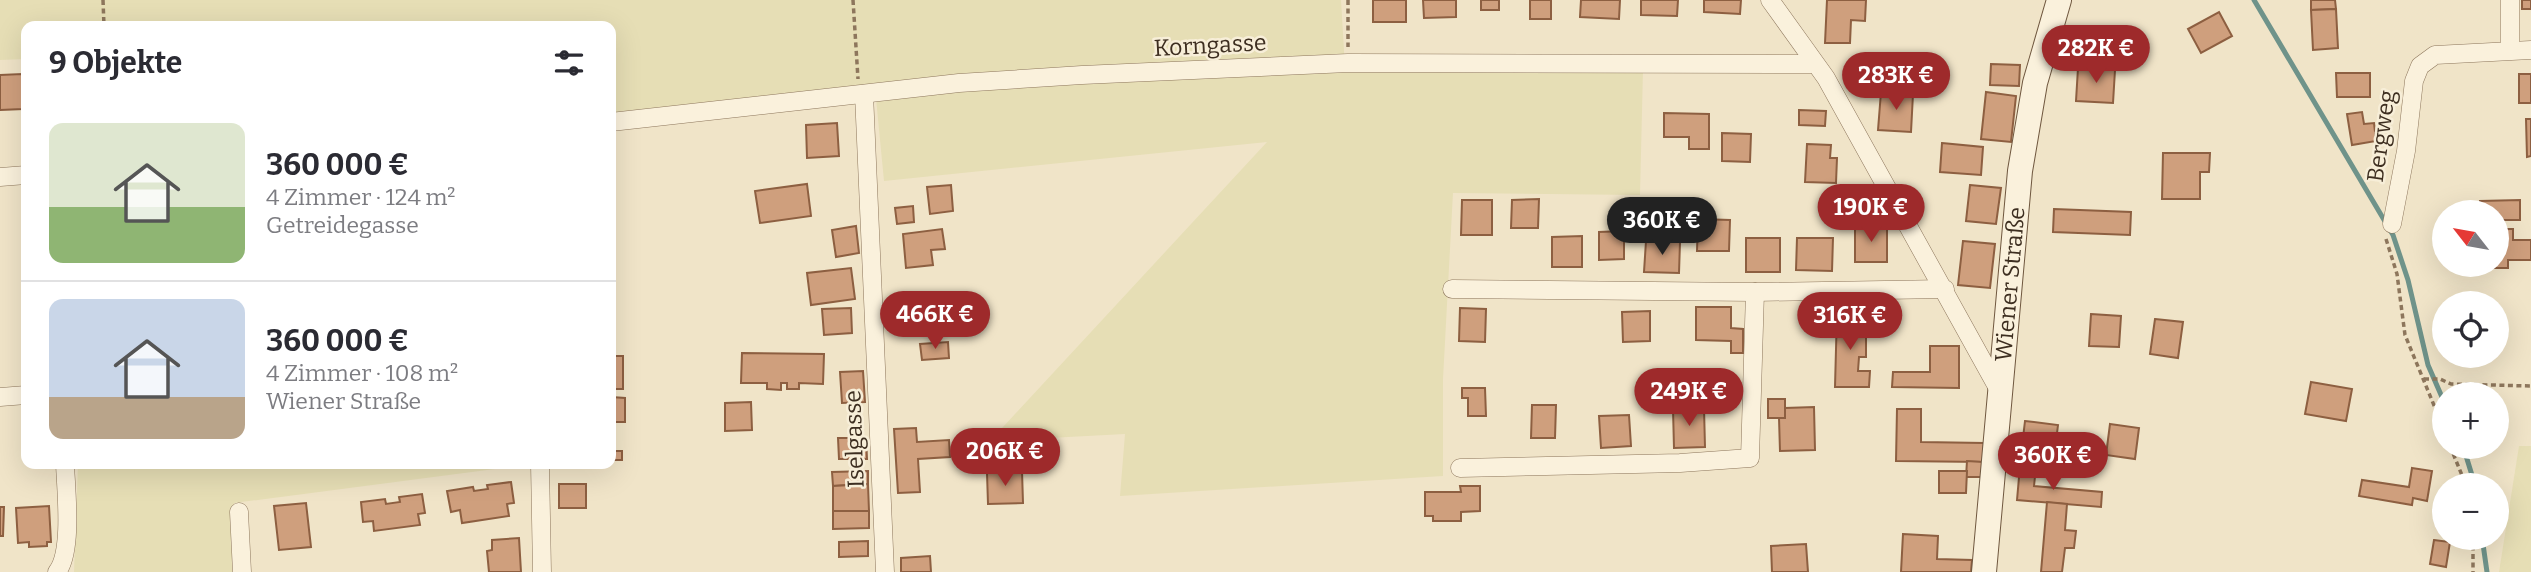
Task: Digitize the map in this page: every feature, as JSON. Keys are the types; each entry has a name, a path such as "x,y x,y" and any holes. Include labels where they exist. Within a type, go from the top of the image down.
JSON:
{"main road":[{"name":"Wiener Straße","path":"1984,572 2021,171 2035,83 2059,0"}],"street":[{"path":"1770,0 1826,78 2001,394"},
{"path":"2510,0 2510,49"},
{"name":"Bergweg","path":"2390,229 2406,151 2414,81 2420,66 2435,55 2531,50"},
{"name":"Korngasse","path":"616,121 958,83 1348,63 1815,64"},
{"name":"Iselgasse","path":"861,95 885,572"},
{"path":"0,177 21,175"},
{"path":"1452,289 1755,292 1945,289"},
{"path":"1460,468 1680,463 1751,458 1755,292"},
{"path":"0,397 21,395"},
{"path":"57,572 61,567 66,541 65,469"},
{"path":"540,469 542,572"},
{"path":"239,512 242,572"}],"path":[{"path":"103,0 104,21"},
{"path":"853,0 861,95"},
{"path":"1348,0 1348,63"},
{"path":"2390,229 2386,242 2397,274 2405,335 2432,399"},
{"path":"2424,379 2440,379 2451,384 2531,386"},
{"path":"2473,550 2473,572"}],"shaded area":[{"path":"0,0 1341,0 1345,68 1643,69 1640,195 1453,193 1443,379 1443,476 1120,496 1125,434 990,441 1267,142 884,181 875,88 616,115 616,21 21,21 21,59 0,60"},
{"path":"2519,446 2531,446 2531,572 2499,572 2502,550 2509,550 2509,509"},
{"path":"78,469 494,469 234,503 232,572 74,572"}],"building":[{"path":"1373,0 1406,0 1406,22 1373,22"},
{"path":"1423,0 1456,0 1456,17 1424,18"},
{"path":"1481,0 1499,0 1499,10 1481,10"},
{"path":"1530,0 1551,0 1551,19 1530,19"},
{"path":"1581,0 1620,0 1619,19 1580,17"},
{"path":"1641,0 1678,0 1677,16 1641,15"},
{"path":"1704,0 1741,0 1740,14 1704,12"},
{"path":"1827,0 1866,0 1865,21 1851,20 1850,43 1825,43"},
{"path":"2311,0 2335,0 2336,9 2311,10"},
{"path":"2522,0 2531,0 2531,9 2522,9"},
{"path":"2336,9 2338,48 2313,50 2311,10"},
{"path":"2219,12 2232,36 2201,53 2188,29"},
{"path":"1991,64 2020,65 2019,86 1990,85"},
{"path":"2078,68 2115,70 2113,103 2076,101"},
{"path":"2336,73 2370,73 2370,97 2337,97"},
{"path":"21,74 21,109 0,110 0,75"},
{"path":"2519,74 2531,74 2531,103 2519,103"},
{"path":"1881,92 1913,94 1911,132 1878,130"},
{"path":"1986,92 2016,96 2011,142 1981,139"},
{"path":"1799,110 1826,111 1825,126 1799,125"},
{"path":"2362,112 2364,124 2374,123 2376,141 2352,145 2347,114"},
{"path":"1664,113 1709,114 1709,149 1689,149 1689,137 1664,137"},
{"path":"2526,119 2531,119 2531,156 2527,157"},
{"path":"837,123 839,156 807,158 806,125"},
{"path":"1722,133 1751,134 1750,162 1722,161"},
{"path":"1942,143 1983,147 1981,175 1940,172"},
{"path":"1807,144 1831,145 1830,158 1837,158 1836,183 1805,182"},
{"path":"2163,153 2210,153 2209,172 2200,172 2200,199 2162,199"},
{"path":"807,184 811,216 760,223 755,191"},
{"path":"951,185 953,211 930,214 927,187"},
{"path":"1970,185 2001,188 1996,224 1966,221"},
{"path":"1539,199 1538,228 1511,228 1512,200"},
{"path":"1462,200 1492,200 1492,235 1461,235"},
{"path":"2510,200 2520,200 2520,220 2510,220"},
{"path":"913,206 914,222 897,224 895,208"},
{"path":"2054,209 2131,212 2130,235 2053,232"},
{"path":"1698,219 1730,220 1729,251 1697,251"},
{"path":"856,226 859,253 836,257 832,230"},
{"path":"1855,226 1887,226 1887,262 1855,262"},
{"path":"942,229 945,249 931,250 933,265 906,268 903,234"},
{"path":"2510,229 2513,229 2513,240 2531,240 2531,260 2510,260"},
{"path":"1624,231 1624,259 1599,260 1599,232"},
{"path":"1582,236 1582,267 1552,267 1552,237"},
{"path":"1746,238 1780,238 1780,272 1746,272"},
{"path":"1797,238 1833,238 1832,271 1796,270"},
{"path":"1646,241 1680,242 1679,273 1644,272"},
{"path":"1963,241 1995,244 1990,288 1958,285"},
{"path":"851,268 855,299 811,305 807,273"},
{"path":"1696,307 1731,307 1731,328 1743,329 1743,353 1731,353 1731,341 1696,340"},
{"path":"851,308 852,333 824,335 822,309"},
{"path":"1460,308 1486,309 1485,342 1459,341"},
{"path":"1650,311 1650,341 1623,342 1622,312"},
{"path":"1837,312 1859,312 1859,337 1866,337 1866,357 1859,357 1858,371 1870,371 1869,387 1835,387"},
{"path":"2091,314 2121,316 2119,347 2089,346"},
{"path":"2155,319 2183,322 2178,358 2150,354"},
{"path":"948,342 949,358 922,360 920,344"},
{"path":"1930,346 1959,346 1959,388 1892,387 1893,372 1930,372"},
{"path":"742,353 824,354 823,384 799,383 799,389 787,389 787,383 781,383 781,390 767,389 767,383 741,383"},
{"path":"616,356 623,356 623,389 616,389"},
{"path":"863,371 865,402 842,403 840,372"},
{"path":"2311,382 2352,389 2346,421 2305,414"},
{"path":"1462,388 1485,388 1486,416 1468,416 1468,398 1462,398"},
{"path":"616,397 625,398 625,422 616,422"},
{"path":"1768,399 1785,399 1785,418 1768,418"},
{"path":"751,402 752,430 725,431 725,403"},
{"path":"1532,405 1556,405 1555,438 1531,438"},
{"path":"1814,407 1815,450 1780,451 1779,418 1785,418 1785,408"},
{"path":"1704,408 1705,447 1674,448 1673,409"},
{"path":"1897,409 1921,409 1921,442 1984,443 1983,462 1896,461"},
{"path":"1629,415 1631,446 1601,448 1599,416"},
{"path":"2025,421 2058,425 2056,441 2077,443 2074,471 2054,469 2056,458 2040,456 2039,465 2020,463"},
{"path":"2110,424 2139,428 2135,459 2106,455"},
{"path":"916,428 917,442 949,440 950,457 918,459 920,492 898,493 894,429"},
{"path":"838,438 866,438 867,459 839,459"},
{"path":"616,451 622,451 622,460 616,460"},
{"path":"1967,461 1983,462 1983,477 1966,477"},
{"path":"2020,466 2036,467 2034,486 2102,492 2101,507 2017,500"},
{"path":"2412,468 2432,471 2427,501 2413,498 2412,505 2359,496 2362,480 2409,487"},
{"path":"868,471 868,484 833,486 832,472"},
{"path":"1022,471 1023,503 988,504 987,473"},
{"path":"1939,471 1967,471 1966,493 1939,493"},
{"path":"511,482 514,503 507,504 509,516 462,523 460,510 451,512 447,491 473,487 474,491 488,489 487,485"},
{"path":"559,484 586,484 586,508 559,508"},
{"path":"868,484 869,511 833,511 833,486"},
{"path":"1460,486 1480,486 1480,511 1461,512 1461,521 1433,521 1433,516 1425,516 1425,492 1461,492"},
{"path":"422,494 425,513 418,514 420,525 374,531 373,521 363,522 361,502 385,499 386,504 400,502 399,497"},
{"path":"2047,502 2067,504 2065,530 2076,531 2074,548 2065,548 2062,572 2041,572"},
{"path":"306,503 311,547 279,550 274,506"},
{"path":"49,506 51,542 47,542 47,546 29,547 29,542 18,543 16,508"},
{"path":"0,507 4,507 3,536 0,536"},
{"path":"833,511 869,511 869,528 833,529"},
{"path":"1903,534 1938,536 1937,559 1972,560 1971,572 1901,572"},
{"path":"519,538 521,572 489,572 487,551 492,550 492,540"},
{"path":"868,541 868,556 839,557 839,542"},
{"path":"1806,544 1808,572 1772,572 1771,546"},
{"path":"2432,550 2449,550 2446,567 2430,564"},
{"path":"930,556 931,572 901,572 901,558"}],"waterway":[{"path":"2254,0 2393,235 2408,280 2428,365 2435,382"},
{"path":"2467,459 2471,473"},
{"path":"2484,550 2487,572"}]}
